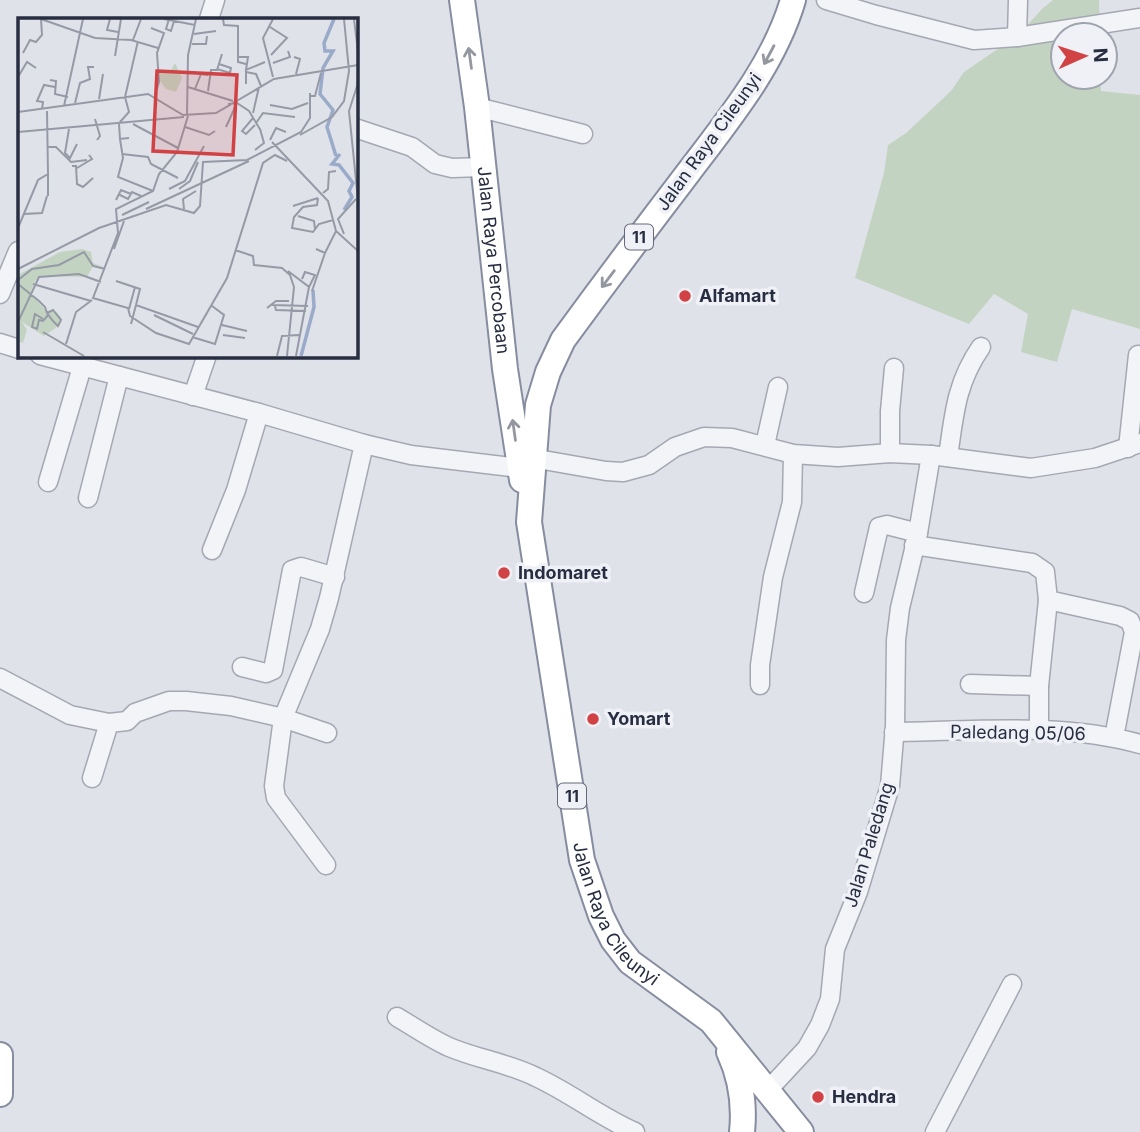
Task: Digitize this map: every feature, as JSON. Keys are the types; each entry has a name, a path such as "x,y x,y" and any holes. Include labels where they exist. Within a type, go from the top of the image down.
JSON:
{"highway":[{"name":"Jalan Raya Percobaan","path":"461,0 477,107 505,369 526,463 529,522"},
{"name":"Jalan Raya Cileunyi","path":"526,463 538,405 548,372 563,340 738,107 766,60 789,15 793,0"},
{"path":"505,369 521,377 548,372"},
{"name":"Jalan Raya Cileunyi","path":"529,522 582,860 613,940 630,962 710,1021 801,1132"},
{"name":"11","path":"710,1021 723,1041 740,1079 743,1099 741,1132"},
{"path":"0,1055 0,1094"}],"street":[{"path":"209,18 215,0"},
{"path":"826,0 974,40 1017,37 1140,18"},
{"path":"1017,37 1018,0"},
{"path":"477,107 583,134"},
{"path":"357,129 412,147 435,164 452,168 484,167"},
{"path":"0,294 18,251"},
{"path":"0,343 18,349"},
{"name":"Jalan Paledang","path":"768,1090 807,1048 820,1026 830,999 835,948 858,892 890,786 896,640 900,608 916,539 956,399 964,377 981,346"},
{"path":"60,358 82,367 411,455 623,472 649,465 675,447 704,437 732,438 793,454 856,457 890,453 939,456 1031,468 1095,458 1134,446 1138,355"},
{"path":"193,396 206,357"},
{"path":"48,482 82,367"},
{"path":"890,453 894,368"},
{"path":"88,498 119,376"},
{"path":"765,445 778,387"},
{"path":"212,550 236,491 259,413"},
{"path":"326,866 276,798 274,786 283,718 320,629 335,577 364,444"},
{"path":"760,685 760,665 773,577 792,502 793,454"},
{"path":"864,593 879,527 887,525 916,539 1032,563 1045,572 1048,600 1039,686 1039,729"},
{"path":"242,667 265,673 272,670 292,570 301,567 335,577"},
{"path":"1048,600 1120,616 1130,621 1134,632 1116,727"},
{"path":"0,678 70,715 109,723 127,721 135,713 169,701 231,706 283,718 327,733"},
{"path":"970,684 1039,686"},
{"path":"92,778 109,723"},
{"name":"Paledang 05/06","path":"894,732 1039,729 1114,737 1140,744"},
{"path":"935,1132 1012,984"},
{"path":"397,1017 449,1047 505,1063 533,1075 566,1091 610,1121 635,1132"}],"green space":[{"path":"1053,0 1099,0 1100,21 1049,21 1049,91 1101,91 1140,95 1140,329 1072,309 1057,362 1021,352 1028,314 994,294 969,324 855,278 884,173 888,145 906,133 951,91 964,72 999,48 1010,44"}],"place":[{"name":"Alfamart","path":"685,296"},
{"name":"Indomaret","path":"504,573"},
{"name":"Yomart","path":"593,719"},
{"name":"Hendra","path":"818,1097"}]}
